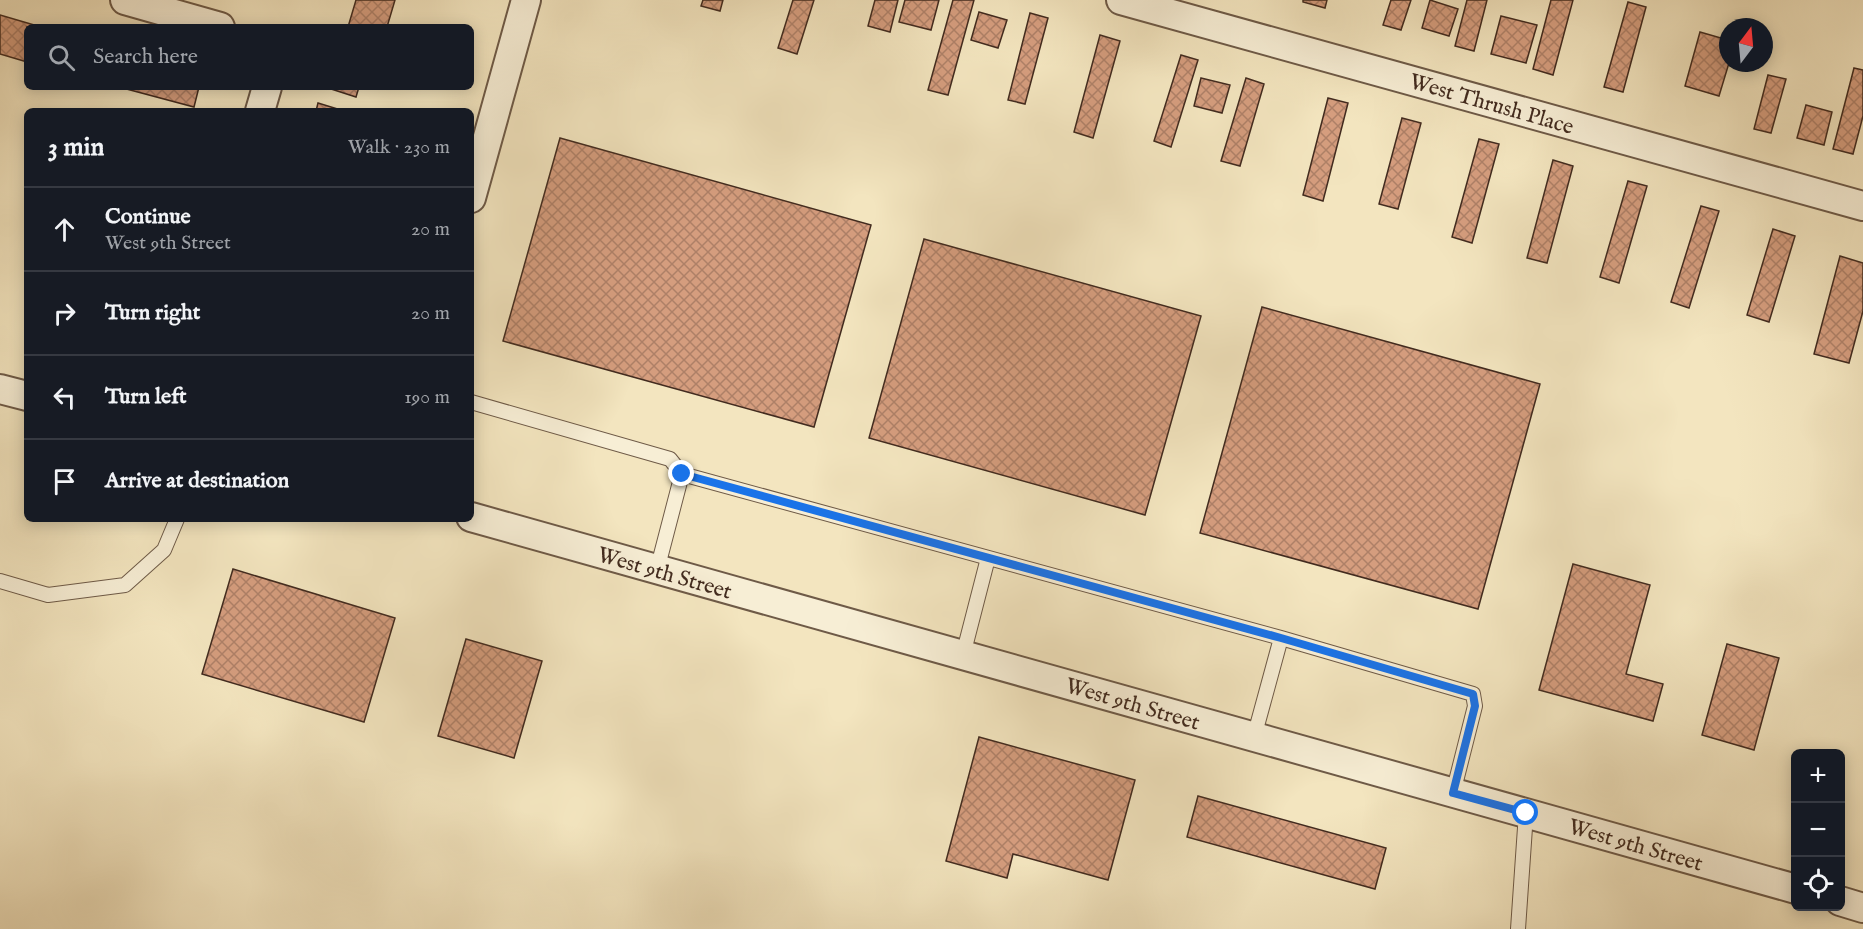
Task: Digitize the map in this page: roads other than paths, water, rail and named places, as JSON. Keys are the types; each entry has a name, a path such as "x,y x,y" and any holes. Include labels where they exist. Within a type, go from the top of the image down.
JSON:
{"street":[{"path":"125,0 209,24"},
{"path":"474,187 526,0"},
{"name":"West Thrush Place","path":"1121,0 1863,206"},
{"path":"261,108 266,90"},
{"path":"0,388 24,395"},
{"name":"West 9th Street","path":"474,519 1791,888"},
{"path":"1845,903 1863,908"}],"lane":[{"path":"474,403 670,459 682,474 1281,638 1473,694 1475,706 1453,793"},
{"path":"657,570 682,474"},
{"path":"0,581 48,595 124,585 164,550 176,522"},
{"path":"963,655 988,558"},
{"path":"1254,737 1281,638"},
{"path":"1518,929 1526,813"}]}
